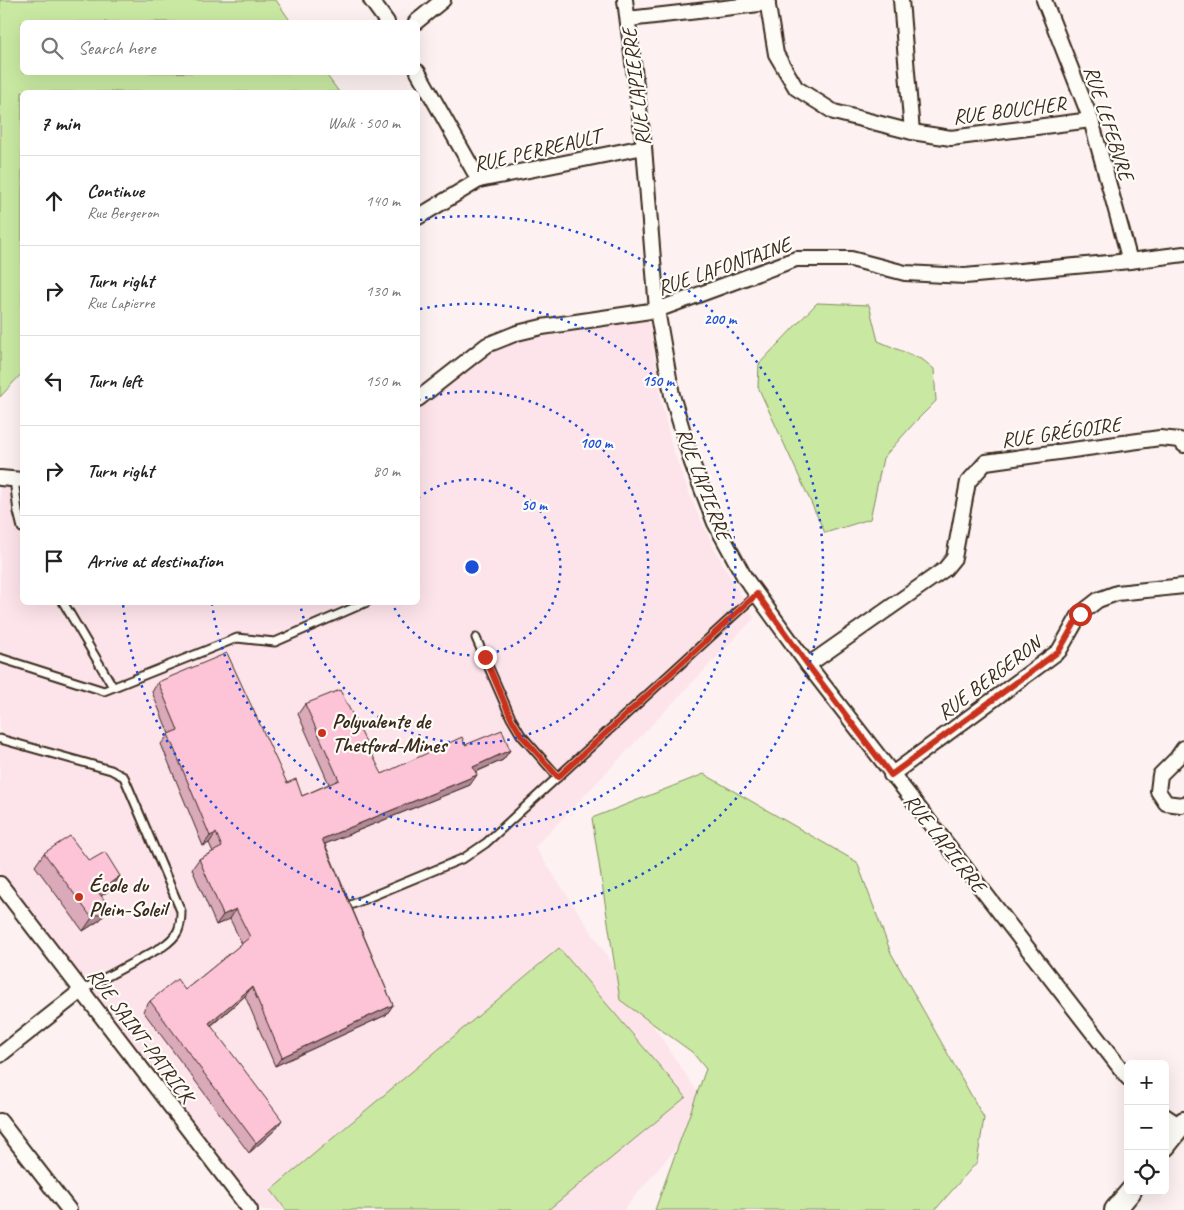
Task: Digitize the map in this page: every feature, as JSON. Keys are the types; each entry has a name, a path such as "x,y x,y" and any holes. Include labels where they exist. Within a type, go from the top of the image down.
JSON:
{"street":[{"path":"371,0 386,20"},
{"path":"418,20 443,0"},
{"name":"RUE LAPIERRE","path":"625,0 644,147 657,310 672,395 692,463 715,523 745,578 808,665 891,775 1124,1073"},
{"path":"901,0 912,132"},
{"name":"RUE LEFEBVRE","path":"1044,0 1091,120 1130,261"},
{"path":"628,19 767,2"},
{"name":"RUE BOUCHER","path":"767,2 776,54 796,88 834,112 912,132 951,138 1091,120"},
{"path":"420,75 479,180"},
{"name":"RUE PERREAULT","path":"420,215 479,180 644,147"},
{"name":"RUE LAFONTAINE","path":"420,397 487,345 542,327 657,310 796,258 850,259 905,273 965,276 1130,261 1184,254"},
{"name":"RUE GRÉGOIRE","path":"808,665 945,569 954,558 968,482 986,462 1160,438 1180,440 1184,445"},
{"name":"RUE BERGERON","path":"891,775 1059,651 1080,614 1098,600 1116,593 1184,586"},
{"path":"1184,748 1160,775 1158,791 1166,803 1184,804"},
{"name":"RUE SAINT-PATRICK","path":"0,884 250,1210"},
{"path":"0,1055 82,990"},
{"path":"0,1121 69,1210"},
{"path":"1169,1139 1178,1123"},
{"path":"1115,1210 1128,1195"}],"lane":[{"path":"12,479 20,520"},
{"path":"348,906 464,858 486,843 757,594"},
{"path":"65,605 113,687"},
{"path":"0,658 104,691 237,638 274,642 360,605"},
{"path":"476,638 511,718 521,735 558,777"},
{"path":"0,739 111,770 124,777 181,911 181,925 174,939 82,990"}],"shaded area":[{"name":"Polyvalente de Thetford-Mines","path":"649,320 661,401 672,447 692,501 717,554 754,618 535,847 709,1110 623,1210 262,1210 0,877 0,482 20,486 20,605 420,605 420,407 484,356 523,340"}],"green space":[{"path":"0,0 276,0 290,20 20,20 20,75 326,75 338,90 20,90 20,375 0,397"},
{"path":"817,303 869,305 878,341 923,360 934,369 936,401 883,458 870,519 825,533 758,387 759,364"},
{"path":"704,774 857,862 891,953 984,1118 977,1162 935,1210 655,1210 706,1069 692,1052 620,1000 592,818"},
{"path":"559,948 686,1097 548,1210 286,1210 271,1190"}],"building":[{"name":"Polyvalente de Thetford-Mines","path":"227,653 287,783 296,779 302,796 339,780 305,704 340,690 382,774 462,737 465,745 502,730 510,750 473,767 477,775 322,839 393,1005 282,1057 252,987 209,1023 282,1120 256,1143 150,1001 177,979 185,990 250,937 236,909 223,915 199,859 222,847 216,833 210,836 168,734 178,730 158,682"},
{"path":"70,836 89,861 105,852 120,876 98,892 110,907 92,918 44,853"}],"place":[{"name":"Polyvalente de Thetford-Mines","path":"322,733"},
{"name":"École du Plein-Soleil","path":"79,897"}],"route":[{"path":"485,657 511,718 521,735 558,777 757,594 891,775 1059,651 1080,614"}]}
